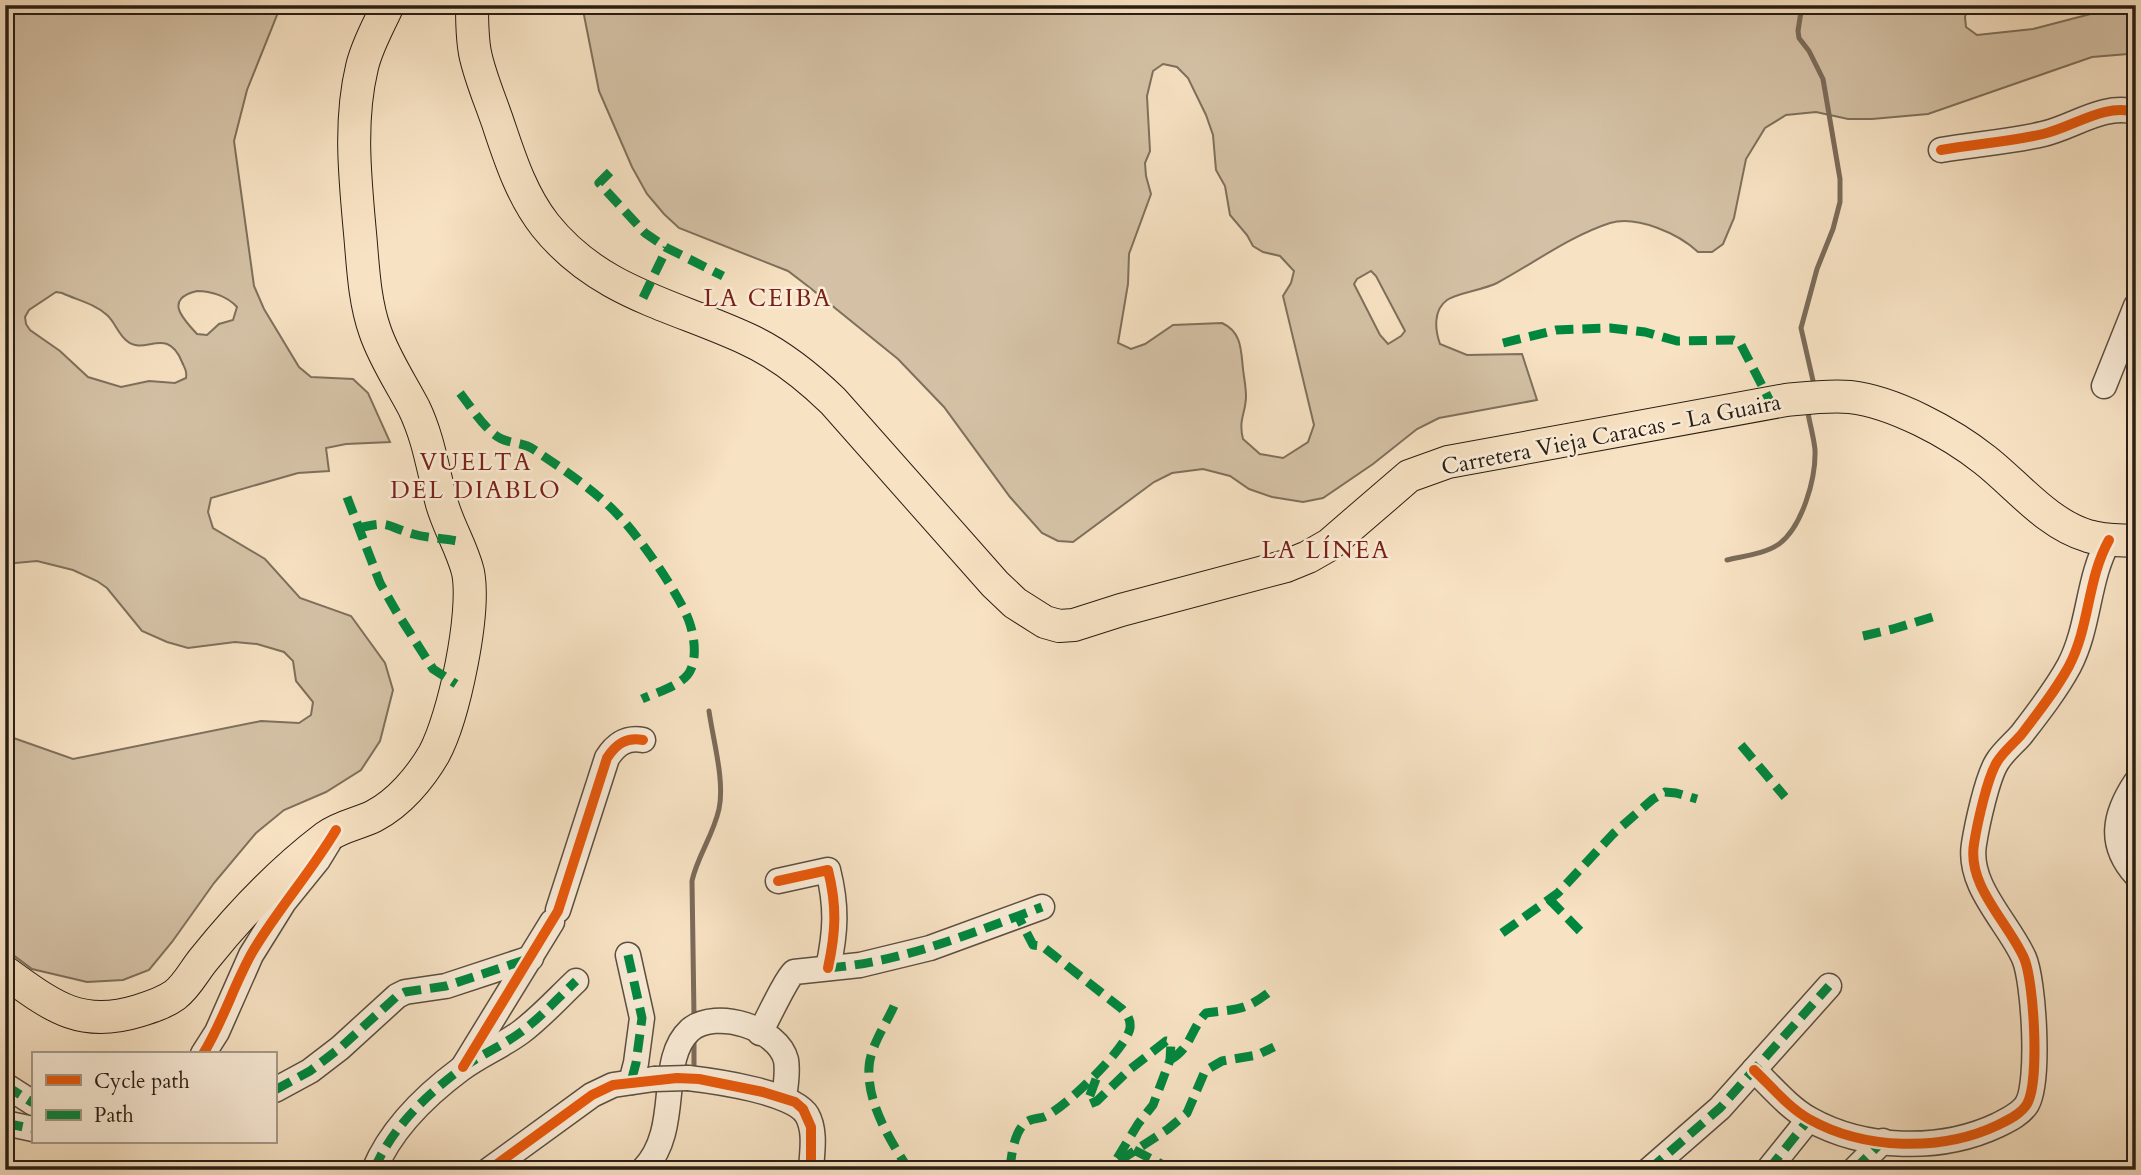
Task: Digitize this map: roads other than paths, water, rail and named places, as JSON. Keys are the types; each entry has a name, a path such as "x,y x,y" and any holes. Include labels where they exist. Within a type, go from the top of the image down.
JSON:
{"main road":[{"path":"5,972 45,1001 81,1017 103,1018 156,1006 173,997 186,985 237,919 278,877 336,830 374,816 395,801 409,788 435,752 459,671 471,598 463,554 447,520 424,432 375,332 367,303 354,162 356,109 363,64 388,5"},
{"name":"Carretera Vieja Caracas - La Guaira","path":"472,5 476,57 514,173 545,225 579,257 624,288 652,302 745,338 777,355 810,379 833,401 995,584 1015,603 1045,622 1059,626 1074,625 1286,566 1329,545 1409,476 1448,462 1786,400 1832,396 1853,397 1924,420 1984,459 2067,527 2087,536 2122,540"}],"street":[{"path":"1941,149 2045,134 2098,113 2118,109 2136,112"},
{"path":"2104,386 2130,340 2136,306"},
{"path":"1754,1070 1791,1106 1809,1119 1855,1136 1883,1142 1966,1139 2011,1119 2027,1104 2035,1049 2027,967 2016,942 1984,890 1973,855 1974,844 1990,779 1997,762 2048,699 2070,664 2083,629 2098,566 2122,540"},
{"path":"463,1067 555,916 607,758 611,751 626,740 643,740"},
{"path":"2136,782 2118,814 2117,831 2123,856 2136,876"},
{"path":"204,1052 217,1031 256,946 284,902 318,860 336,830"},
{"path":"778,881 828,870 836,915 835,937 828,968"},
{"path":"760,1033 789,976 798,970 860,965 930,948 1041,907"},
{"path":"628,955 642,1018 636,1063 642,1080"},
{"path":"276,1089 310,1071 340,1048 397,996 405,992 446,986 531,958"},
{"path":"374,1170 390,1139 420,1104 463,1067 523,1031 576,981"},
{"path":"1649,1170 1705,1122 1829,986"},
{"path":"643,1170 654,1156 663,1136 676,1048 689,1031 711,1019 747,1025 769,1039 786,1058 784,1097"},
{"path":"489,1170 593,1095 613,1085 642,1080 688,1078 784,1097 795,1102 808,1118 812,1141 811,1170"},
{"path":"5,1086 32,1102"},
{"path":"1768,1170 1809,1119"},
{"path":"5,1123 32,1129"},
{"path":"1854,1170 1883,1142"}],"waterway":[{"path":"1802,5 1799,38 1823,79 1840,179 1840,202 1833,229 1817,269 1801,328 1814,385"},
{"path":"1727,560 1761,552 1779,544 1801,514 1815,462 1808,413"},
{"path":"694,1016 692,881 716,819 721,786 709,711"},
{"path":"694,1040 694,1068"}],"district":[{"name":"LA CEIBA","path":"768,298"},
{"name":"VUELTA DEL DIABLO","path":"476,476"},
{"name":"LA LÍNEA","path":"1326,550"}]}
